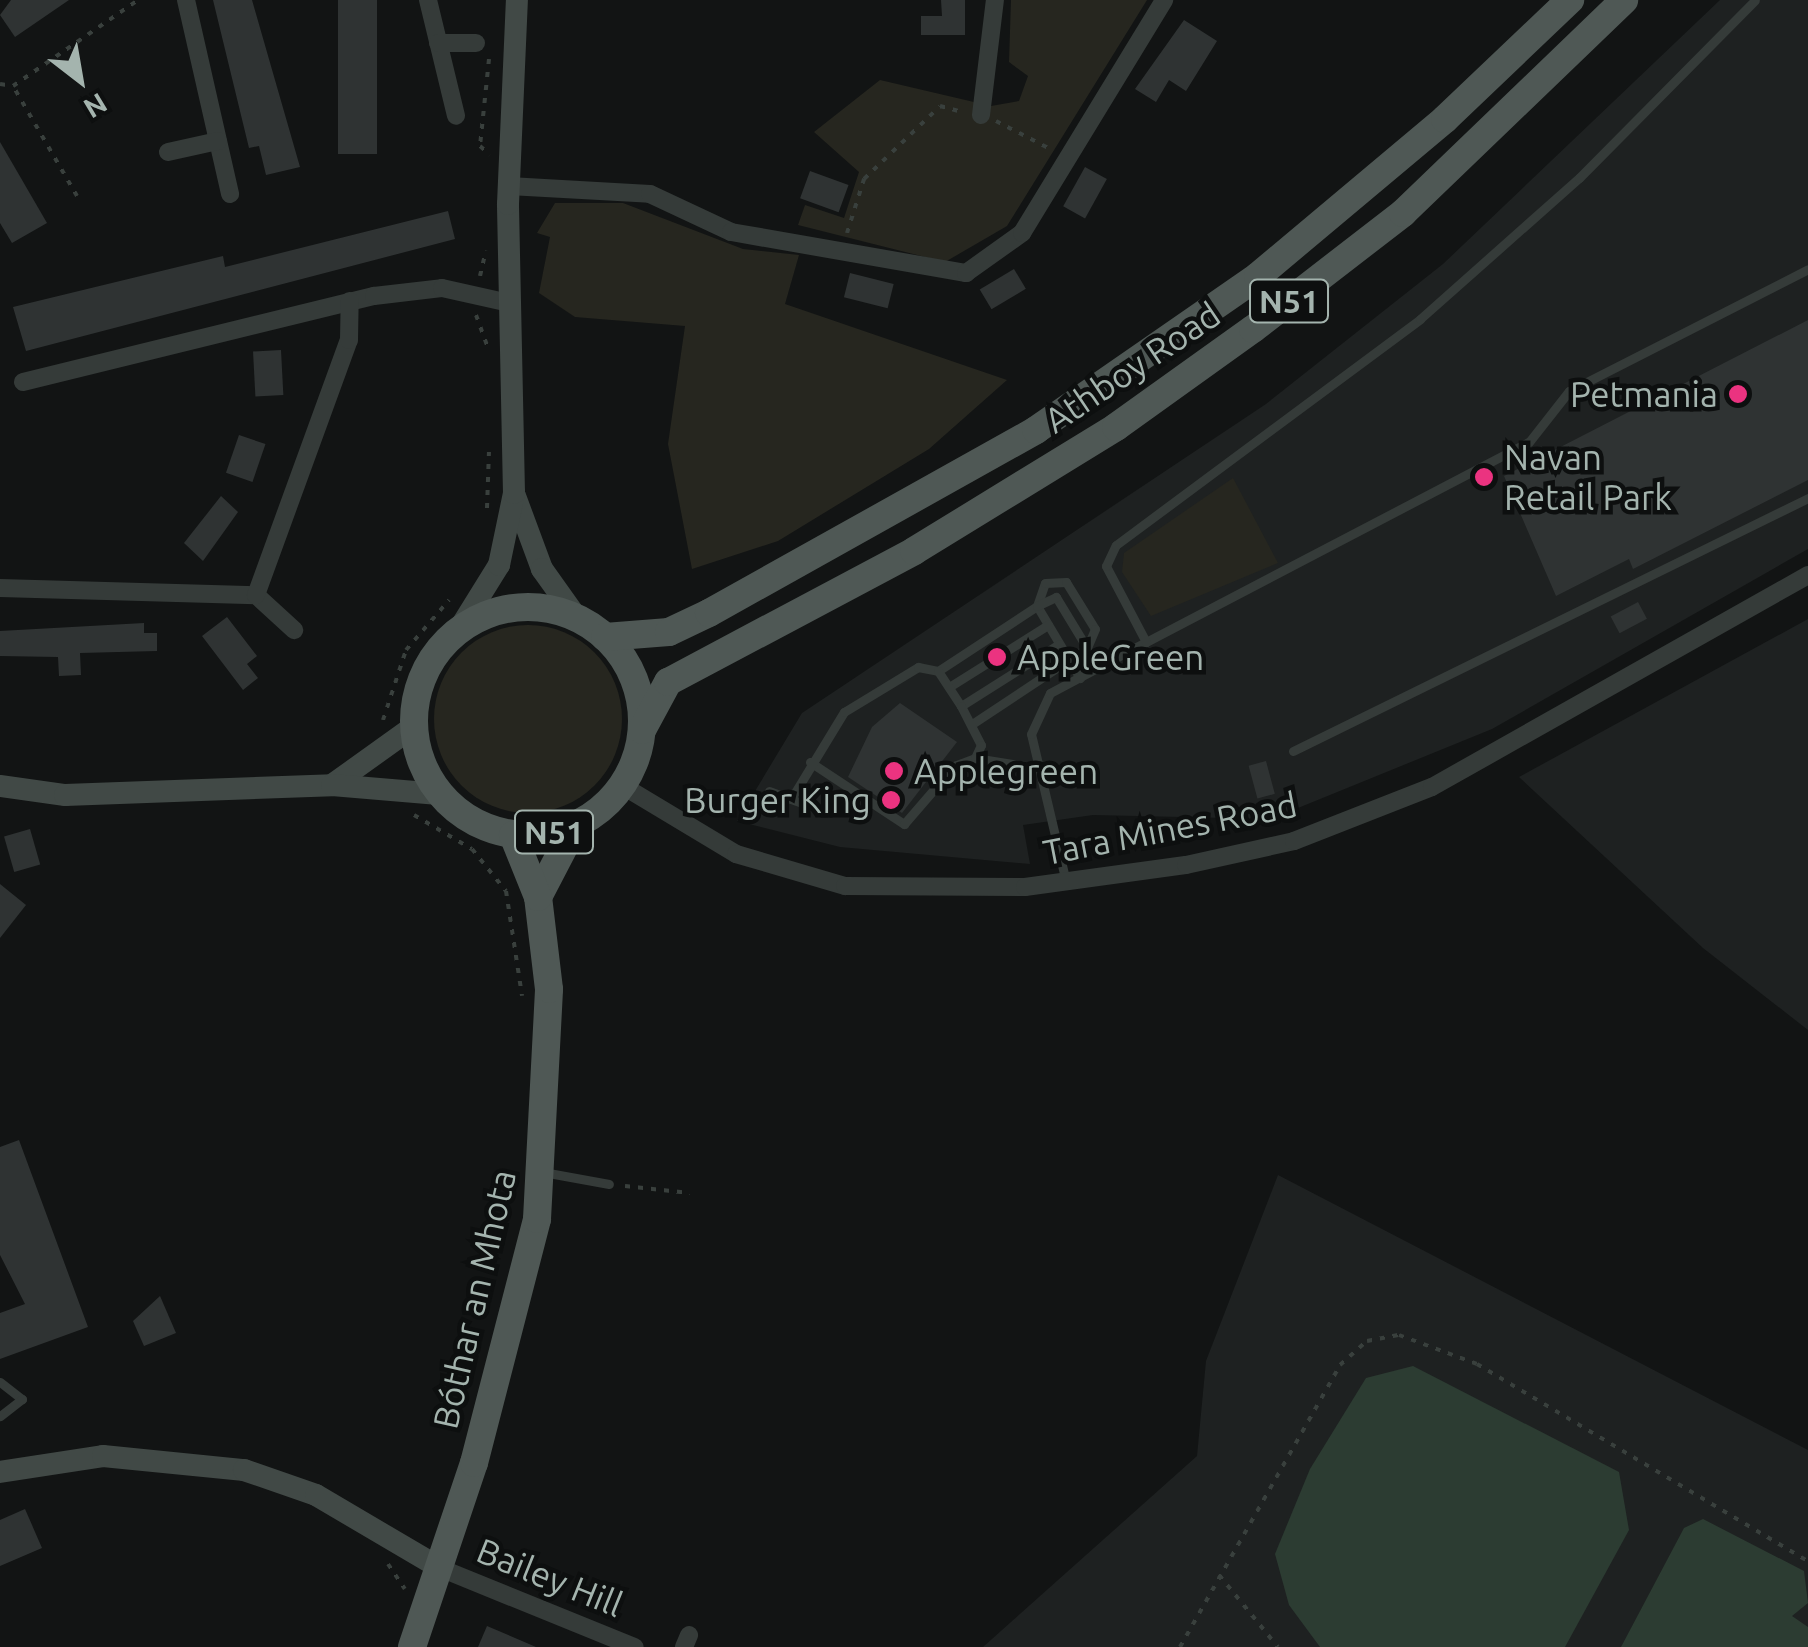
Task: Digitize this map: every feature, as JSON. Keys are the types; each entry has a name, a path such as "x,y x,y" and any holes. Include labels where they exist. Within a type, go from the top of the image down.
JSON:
{"main road":[{"name":"Athboy Road","path":"605,636 669,632 709,613 1052,420 1258,276 1446,120 1570,0"},
{"name":"Athboy Road","path":"642,730 668,682 914,551 1116,428 1253,329 1403,213 1624,0"},
{"path":"439,794 414,728 428,666 458,631 501,608 577,618 605,636 627,664 642,730"},
{"name":"N51","path":"538,897 575,826 623,786 642,730"},
{"name":"N51","path":"439,794 462,815 513,835 575,826"},
{"name":"Bóthar an Mhota","path":"412,1647 508,1343 528,1266 543,1172 551,1062 536,992 538,897 513,835"}],"street":[{"path":"186,0 230,194"},
{"path":"428,0 456,116"},
{"path":"458,631 500,565 514,493 509,177 517,0"},
{"path":"982,116 995,0"},
{"path":"509,177 622,189 731,232 842,247 966,273 1022,233 1164,0"},
{"path":"438,43 482,49"},
{"path":"168,152 218,141"},
{"path":"24,382 350,301 442,288 509,303"},
{"path":"256,595 349,340 350,301"},
{"path":"514,493 542,569 577,618"},
{"name":"Tara Mines Road","path":"623,786 736,854 808,878 902,893 1066,882 1250,852 1387,806 1537,733 1808,575"},
{"path":"0,588 256,595 294,630"},
{"path":"332,785 414,728"},
{"path":"0,786 65,795 332,785 439,794"},
{"path":"0,1472 103,1456 244,1470 316,1495 440,1568"},
{"name":"Bailey Hill","path":"440,1568 635,1647"}],"lane":[{"path":"1146,642 1106,566 1116,544 1420,319 1615,144 1755,0"},
{"path":"1066,882 1038,768 1038,707 1080,678 1146,642 1529,442 1569,391 1808,269"},
{"path":"1292,751 1807,500"},
{"path":"972,724 1069,660 1087,648 1098,641 1095,628 1066,582 1045,582 1037,606 1059,644 1069,660 1080,678"},
{"path":"938,671 1056,597 1087,648"},
{"path":"949,687 1048,625"},
{"path":"962,706 1059,644"},
{"path":"791,799 810,762 844,712 918,666 938,671 962,706 981,745 975,758"},
{"path":"810,762 904,824 954,766 975,758 1038,768"},
{"path":"769,791 810,806"},
{"path":"543,1172 609,1184"},
{"path":"0,1382 22,1399 0,1416"}],"path":[{"path":"0,84 12,86 138,0"},
{"path":"482,49 482,129"},
{"path":"12,86 78,196"},
{"path":"842,247 864,180 940,106 982,116 1068,158"},
{"path":"478,288 487,247"},
{"path":"476,314 492,362"},
{"path":"487,512 490,437"},
{"path":"379,726 406,650 457,588"},
{"path":"405,811 472,848 506,892 536,992"},
{"path":"609,1184 690,1193"},
{"path":"1180,1647 1340,1365 1367,1341 1399,1335 1477,1364 1808,1561"},
{"path":"378,1554 407,1594"},
{"path":"1220,1575 1278,1647"}],"shaded area":[{"path":"1011,0 1147,0 1007,226 945,262 798,225 805,205 844,218 859,172 814,132 880,80 991,106 1019,101 1028,76 1009,62"},
{"name":"Navan Retail Park","path":"1720,0 1808,0 1808,549 1492,729 1271,819 1093,815 1023,825 1030,864 840,847 737,821 802,713 1266,404 1443,264"},
{"path":"555,203 623,203 743,249 799,255 785,304 1007,380 929,449 778,541 692,569 668,444 685,326 575,317 539,293 550,237 537,233"},
{"path":"1233,478 1278,563 1151,616 1122,572 1124,553"},
{"path":"1808,619 1808,1030 1703,948 1519,777"},
{"path":"528,625 564,632 594,653 615,683 622,719 615,755 594,785 564,806 528,813 492,806 462,785 441,755 434,719 441,683 462,653 492,632"},
{"path":"1278,1175 1808,1450 1808,1647 983,1647 1197,1456 1206,1361"},
{"path":"1413,1366 1619,1472 1629,1530 1565,1647 1320,1647 1289,1605 1275,1554 1310,1469 1366,1378"},
{"path":"1703,1519 1804,1571 1808,1603 1792,1616 1808,1627 1808,1647 1621,1647 1684,1528"}],"building":[{"path":"11,0 69,0 15,37 0,15"},
{"path":"213,0 252,0 300,167 266,175 259,146 249,148"},
{"path":"338,0 377,0 377,154 338,154"},
{"path":"941,0 965,0 965,35 921,35 921,16 942,16"},
{"path":"1184,20 1217,41 1186,91 1169,80 1156,102 1135,89"},
{"path":"0,142 47,223 12,243 0,223"},
{"path":"1085,167 1107,179 1085,218 1063,206"},
{"path":"810,171 849,185 839,212 800,198"},
{"path":"448,211 455,239 26,351 13,307 223,256 225,267"},
{"path":"1014,269 1026,289 992,309 980,290"},
{"path":"850,273 894,284 888,308 844,297"},
{"path":"1808,320 1808,480 1633,569 1629,559 1556,596 1504,476"},
{"path":"281,350 283,395 255,396 253,351"},
{"path":"239,435 265,444 252,482 226,473"},
{"path":"221,496 238,512 203,561 184,543"},
{"path":"1638,602 1647,619 1620,633 1611,617"},
{"path":"227,617 257,656 247,664 258,678 243,690 202,636"},
{"path":"144,623 144,633 157,633 157,651 80,653 81,675 59,676 58,657 0,656 0,631"},
{"name":"Applegreen","path":"900,703 957,742 902,813 848,777 872,727"},
{"path":"1266,761 1275,794 1257,799 1249,766"},
{"path":"30,829 40,865 14,872 4,836"},
{"path":"0,884 26,905 0,938"},
{"path":"19,1140 88,1327 0,1359 0,1313 25,1304 0,1255 0,1147"},
{"path":"160,1296 176,1333 144,1346 133,1321"},
{"path":"25,1509 42,1548 0,1566 0,1520"},
{"path":"487,1626 536,1647 478,1647"}],"place":[{"name":"Petmania","path":"1738,394"},
{"name":"Navan Retail Park","path":"1484,477"},
{"name":"AppleGreen","path":"997,657"},
{"name":"Applegreen","path":"894,771"},
{"name":"Burger King","path":"891,800"}]}
